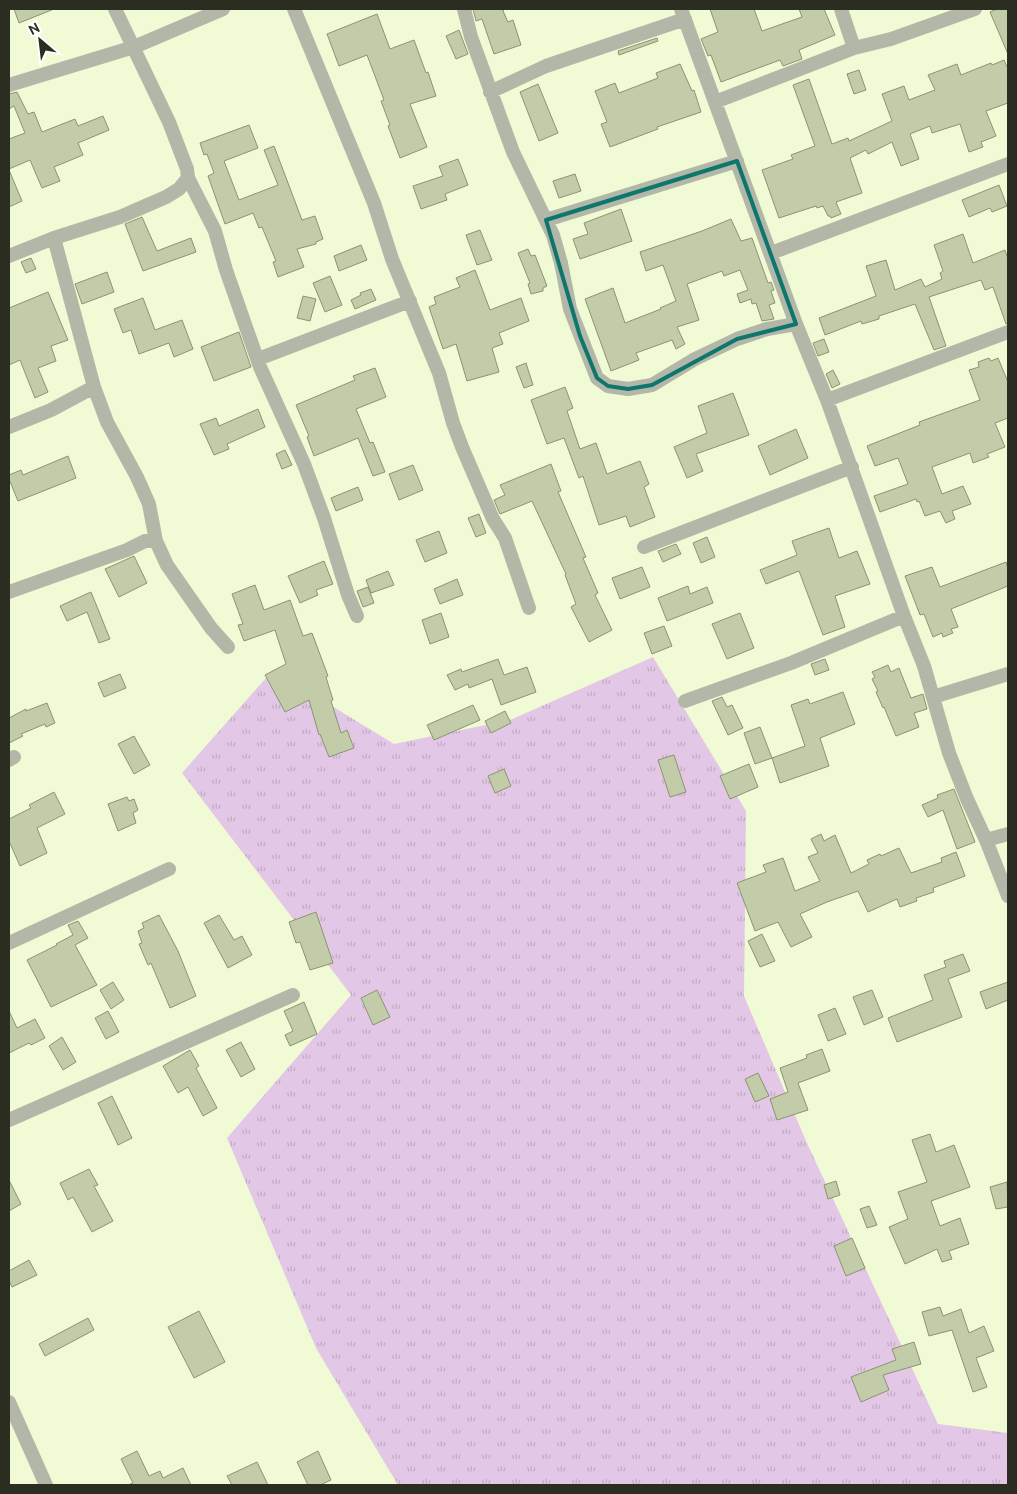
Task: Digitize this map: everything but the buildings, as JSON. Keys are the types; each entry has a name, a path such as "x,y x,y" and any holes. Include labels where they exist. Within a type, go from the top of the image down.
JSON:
{"street":[{"path":"115,9 169,122 187,169 188,178 214,231 258,359 304,464 324,518 348,595 357,616"},
{"path":"9,85 134,47 223,9"},
{"path":"294,9 374,203 392,259 439,373 462,448 493,520 505,538 530,608"},
{"path":"464,9 471,37 513,152 553,235 561,263 570,309 597,378 608,386 628,389 652,385 695,359 737,339 767,329 796,324"},
{"path":"841,9 854,48"},
{"path":"715,102 854,48 900,36 974,9"},
{"path":"490,92 546,66 683,14 924,666 949,753 1008,896"},
{"path":"546,220 737,161"},
{"path":"771,253 1008,164"},
{"path":"9,256 54,238 120,217 166,197 179,189 188,178"},
{"path":"54,238 94,387 108,422 138,477 149,504 156,541 167,565 211,628 228,647"},
{"path":"258,359 410,301"},
{"path":"827,400 1008,332"},
{"path":"9,427 51,410 94,387"},
{"path":"644,547 852,467"},
{"path":"9,592 126,550 145,541 156,541"},
{"path":"685,701 791,663 904,616"},
{"path":"933,697 1008,674"},
{"path":"986,840 1008,834"},
{"path":"9,943 169,869"},
{"path":"9,1120 293,995"},
{"path":"9,1402 46,1485"}],"highlighted area":[{"path":"737,161 796,324 737,339 652,385 628,389 608,386 597,378 580,336 546,220"}],"green space":[{"path":"653,657 746,811 744,996 806,1141 938,1424 1008,1433 1008,1485 398,1485 316,1348 227,1138 351,995 182,773 273,670 394,744 510,720"}]}
